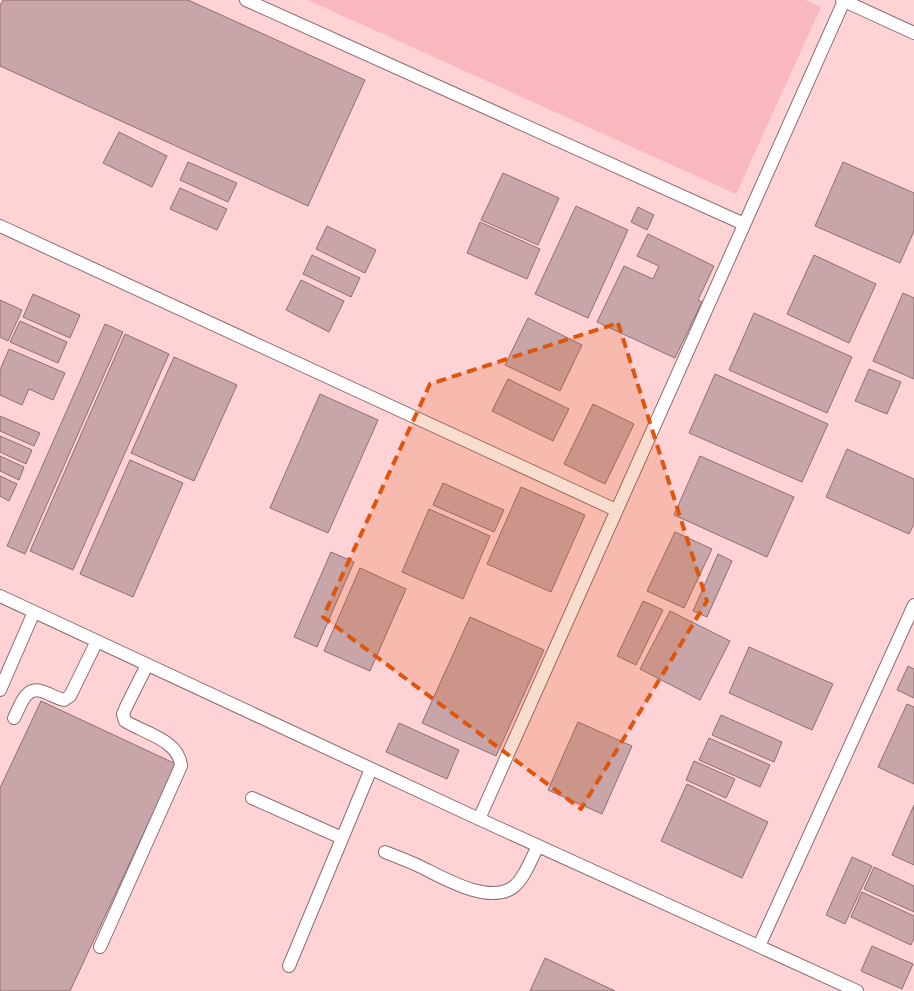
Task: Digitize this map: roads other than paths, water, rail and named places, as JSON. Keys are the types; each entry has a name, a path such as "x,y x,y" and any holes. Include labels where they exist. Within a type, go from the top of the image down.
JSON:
{"lane":[{"path":"246,0 744,224"},
{"path":"478,819 843,0 914,33"},
{"path":"0,226 616,510"},
{"path":"0,596 478,819 858,991"},
{"path":"758,946 914,604"},
{"path":"0,690 34,612"},
{"path":"14,718 26,694 33,690 41,691 64,700 70,696 98,641"},
{"path":"100,947 181,766 181,758 173,747 125,721 123,714 147,664"},
{"path":"289,966 371,769"},
{"path":"252,798 342,838"},
{"path":"385,852 460,885 494,894 513,888 520,881 538,846"}]}
